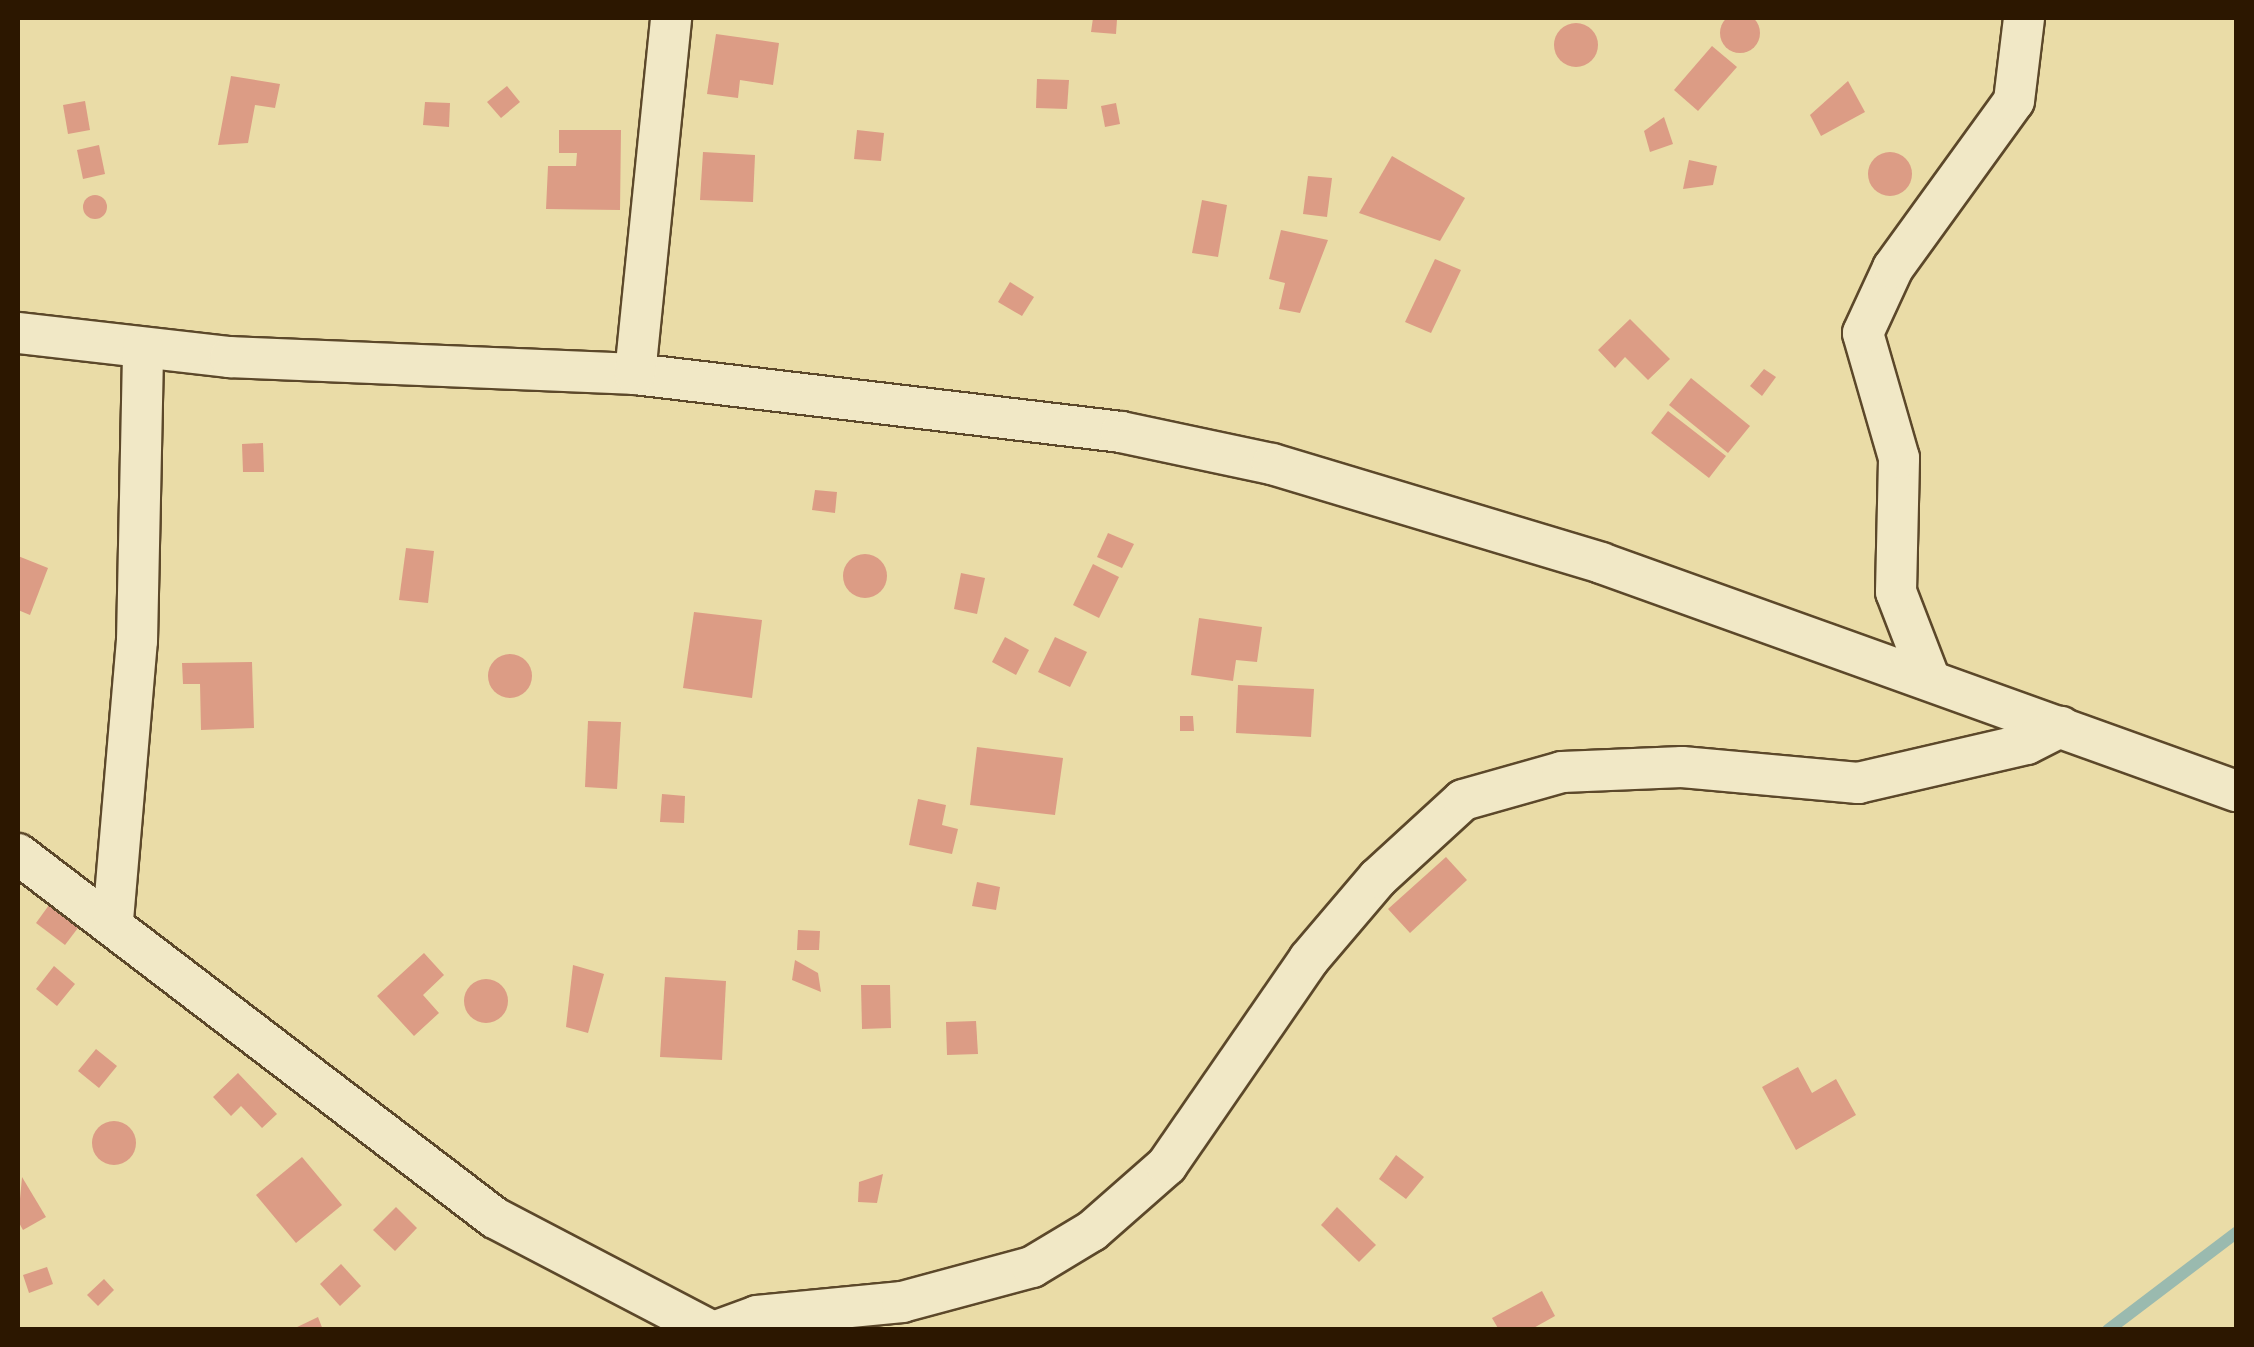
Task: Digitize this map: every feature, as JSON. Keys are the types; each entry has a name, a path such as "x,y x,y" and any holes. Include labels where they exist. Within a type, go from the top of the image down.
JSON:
{"street":[{"path":"634,374 671,18"},
{"path":"1930,680 1896,592 1899,458 1863,333 1893,268 2014,101 2024,18"},
{"path":"18,333 143,348 634,374 966,409 1272,464 1600,562 2236,791"},
{"path":"113,920 136,640 143,348"},
{"path":"719,1330 757,1316 902,1302 1032,1267 1092,1231 1167,1165 1309,959 1378,878 1464,800 1562,772 1682,767 1858,783 2027,744 2062,727"},
{"path":"18,854 113,920 495,1218 710,1330"}],"building":[{"path":"1740,13 1754,19 1760,33 1754,47 1740,53 1726,47 1720,33 1726,19"},
{"path":"1093,18 1117,19 1116,34 1091,32"},
{"path":"1576,23 1591,30 1598,45 1591,60 1576,67 1561,60 1554,45 1561,30"},
{"path":"716,34 779,43 773,85 740,80 738,98 707,94"},
{"path":"1712,46 1737,67 1698,111 1674,90"},
{"path":"231,76 280,84 275,108 255,105 248,143 218,145"},
{"path":"1037,79 1069,80 1067,109 1036,108"},
{"path":"1848,81 1865,112 1821,136 1810,115"},
{"path":"507,86 520,102 501,118 487,102"},
{"path":"85,101 90,130 68,134 63,105"},
{"path":"425,102 450,103 449,127 423,125"},
{"path":"1116,103 1120,124 1105,127 1101,106"},
{"path":"1664,117 1673,144 1650,152 1644,131"},
{"path":"559,130 621,130 620,210 546,209 548,166 576,166 577,153 559,153"},
{"path":"857,130 884,133 881,161 854,159"},
{"path":"99,145 105,174 83,179 77,150"},
{"path":"703,152 755,155 753,202 700,200"},
{"path":"1890,152 1905,159 1912,174 1905,189 1890,196 1875,189 1868,174 1875,159"},
{"path":"1392,156 1465,198 1440,241 1359,213"},
{"path":"1689,160 1717,166 1713,185 1683,189"},
{"path":"1308,176 1332,178 1327,217 1303,214"},
{"path":"90,195 100,195 107,207 100,219 90,219 83,212 83,202"},
{"path":"1202,200 1227,205 1218,257 1192,253"},
{"path":"1281,230 1328,240 1300,313 1279,309 1285,283 1269,279"},
{"path":"1435,259 1461,270 1431,333 1405,322"},
{"path":"1010,282 1034,297 1022,316 998,302"},
{"path":"1630,319 1670,359 1648,380 1625,357 1615,368 1598,350"},
{"path":"1764,369 1776,377 1762,396 1750,386"},
{"path":"1691,378 1750,426 1728,453 1669,405"},
{"path":"1668,411 1726,456 1709,478 1651,433"},
{"path":"263,443 264,472 243,472 242,444"},
{"path":"815,490 837,492 835,513 812,510"},
{"path":"1108,533 1134,544 1122,568 1097,557"},
{"path":"406,548 434,551 428,603 399,600"},
{"path":"865,554 880,561 887,576 880,591 865,598 850,591 843,576 850,561"},
{"path":"18,556 48,568 30,615 18,610"},
{"path":"1093,564 1119,577 1099,618 1073,605"},
{"path":"961,573 985,578 977,614 954,609"},
{"path":"694,612 762,620 752,698 683,688"},
{"path":"1199,618 1262,627 1257,662 1236,660 1233,681 1191,675"},
{"path":"1005,637 1029,650 1016,675 992,662"},
{"path":"1055,637 1087,652 1070,687 1038,672"},
{"path":"510,654 525,661 532,676 525,691 510,698 495,691 488,676 495,661"},
{"path":"252,662 254,728 201,730 200,684 183,684 182,663"},
{"path":"1238,685 1314,689 1311,737 1236,733"},
{"path":"1180,716 1193,716 1194,731 1180,731"},
{"path":"588,721 621,722 617,789 585,787"},
{"path":"977,747 1063,758 1055,815 970,805"},
{"path":"662,794 685,796 684,823 660,822"},
{"path":"918,799 946,805 942,825 958,829 952,854 909,845"},
{"path":"1446,857 1467,880 1410,933 1388,909"},
{"path":"977,882 1000,887 996,910 972,906"},
{"path":"57,894 87,916 65,945 36,923"},
{"path":"798,930 820,931 819,950 797,950"},
{"path":"424,953 444,975 423,995 439,1013 414,1036 377,996"},
{"path":"795,960 818,973 821,992 792,980"},
{"path":"573,965 604,974 588,1033 566,1027"},
{"path":"54,966 75,984 57,1006 36,989"},
{"path":"665,977 726,981 722,1060 660,1057"},
{"path":"486,979 501,986 508,1001 501,1016 486,1023 471,1016 464,1001 471,986"},
{"path":"861,985 890,985 891,1028 862,1029"},
{"path":"976,1021 978,1054 947,1055 946,1022"},
{"path":"96,1049 117,1066 99,1088 78,1071"},
{"path":"1798,1067 1812,1093 1836,1079 1856,1115 1796,1150 1762,1087"},
{"path":"238,1073 277,1114 262,1128 241,1106 231,1116 213,1097"},
{"path":"114,1121 129,1128 136,1143 129,1158 114,1165 99,1158 92,1143 99,1128"},
{"path":"1396,1155 1424,1177 1406,1199 1379,1179"},
{"path":"302,1157 342,1205 296,1243 256,1195"},
{"path":"883,1174 877,1203 858,1202 859,1182"},
{"path":"22,1177 46,1217 23,1230 18,1221"},
{"path":"396,1207 417,1228 395,1251 373,1230"},
{"path":"1337,1207 1376,1245 1359,1262 1321,1225"},
{"path":"341,1264 361,1286 340,1306 320,1284"},
{"path":"47,1267 53,1284 29,1293 23,1275"},
{"path":"104,1279 114,1290 98,1306 87,1295"},
{"path":"1542,1291 1555,1316 1530,1330 1499,1330 1492,1318"},
{"path":"318,1317 323,1330 291,1330"}],"waterway":[{"path":"2108,1330 2236,1233"}]}
